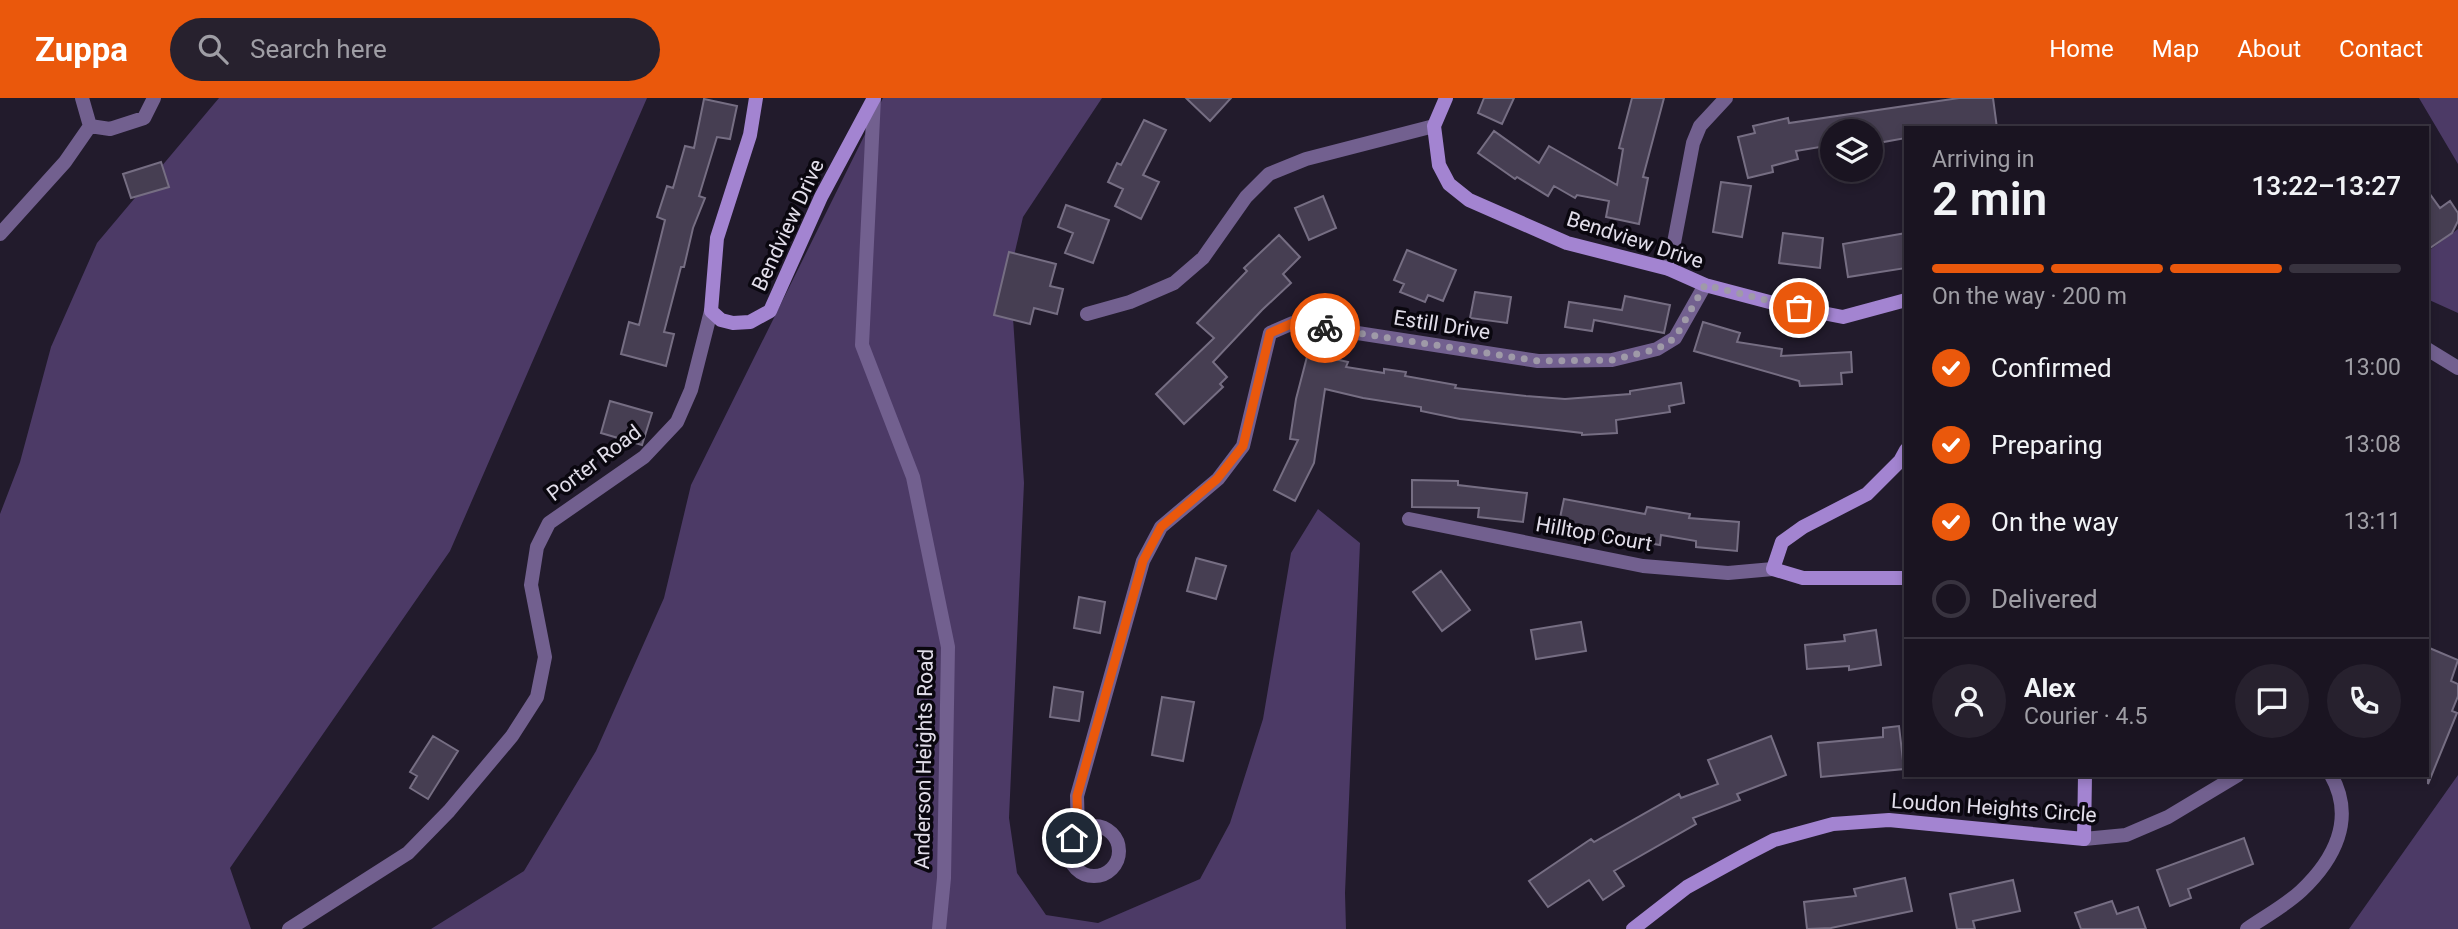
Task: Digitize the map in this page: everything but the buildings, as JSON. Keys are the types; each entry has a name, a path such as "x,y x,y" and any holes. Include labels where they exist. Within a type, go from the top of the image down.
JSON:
{"street":[{"path":"82,98 90,126"},
{"path":"90,126 110,129 144,118 154,98"},
{"name":"Porter Road","path":"289,929 408,853 449,811 512,736 537,697 545,657 531,585 537,547 549,523 645,457 677,422 691,390 711,312 717,238 750,135 756,98"},
{"name":"Bendview Drive","path":"711,312 720,320 733,323 750,322 770,311 821,197 874,98"},
{"name":"Anderson Heights Road","path":"874,98 862,345 913,477 948,647 944,878 939,929"},
{"path":"1087,314 1130,302 1174,283 1203,258 1246,197 1269,174 1306,159 1434,126 1446,98"},
{"path":"1669,269 1693,143 1700,126 1726,98"},
{"path":"0,234 65,162 90,126"},
{"name":"Bendview Drive","path":"1434,126 1439,165 1449,184 1469,200 1567,243 1669,269 1705,285 1777,304 1843,317 1904,301"},
{"name":"Estill Drive","path":"1078,831 1077,796 1143,561 1161,527 1217,479 1243,446 1270,333 1293,323 1538,361 1612,360 1657,349 1675,338 1705,285"},
{"path":"2429,350 2458,368"},
{"path":"1904,454 1867,494 1803,527 1782,542 1773,569 1803,578 1904,578"},
{"name":"Hilltop Court","path":"1409,519 1643,566 1728,573 1773,569"},
{"path":"2084,839 2085,777"},
{"name":"Loudon Heights Circle","path":"1633,929 1687,887 1745,855 1774,840 1833,824 1889,820 2084,839 2126,835 2168,817 2235,777"},
{"path":"2247,929 2301,891 2336,847 2343,812 2332,777"}],"shaded area":[{"path":"219,98 647,98 450,551 230,868 251,929 0,929 0,514 20,462 51,347 97,243"},
{"path":"883,98 1102,98 1023,217 1010,273 1024,483 1009,818 1017,873 1046,915 1098,923 1200,879 1230,823 1263,719 1291,553 1318,509 1360,543 1345,893 1346,929 431,929 524,871 596,751 664,598 691,485"},
{"path":"2419,98 2458,98 2458,164"},
{"path":"2458,229 2458,313 2429,300 2429,251"},
{"path":"2458,775 2458,929 2349,929"}],"way so far":[{"path":"1325,328 1538,361 1612,360 1657,349 1675,338 1705,285 1799,308"}],"route":[{"path":"1072,838 1078,831 1077,796 1143,561 1161,527 1217,479 1243,446 1270,333 1293,323 1325,328"}]}
